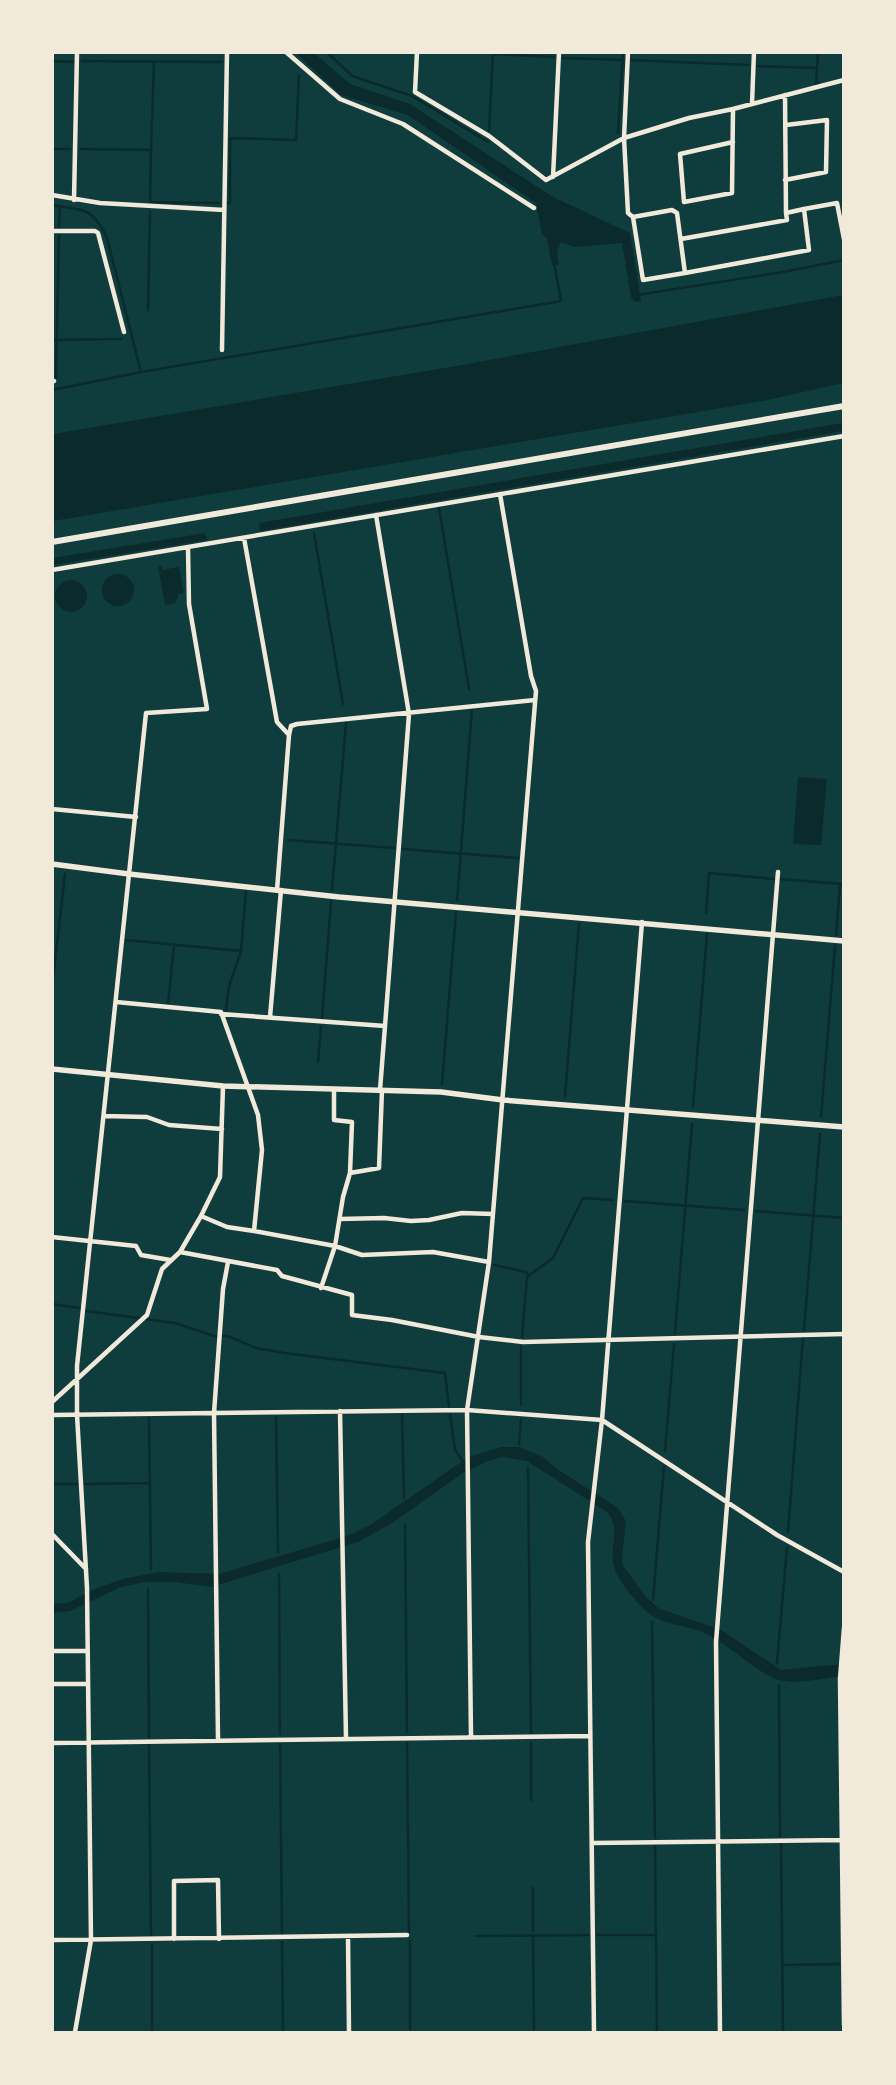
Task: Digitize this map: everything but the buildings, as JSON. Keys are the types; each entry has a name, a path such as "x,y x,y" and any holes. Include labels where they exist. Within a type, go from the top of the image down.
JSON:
{"main road":[{"path":"52,542 844,406"}],"street":[{"path":"74,200 77,52"},
{"path":"222,350 226,52"},
{"path":"286,52 340,100 403,124 534,208"},
{"path":"417,52 415,92 488,136 546,180 553,178 624,138 689,118 734,109 844,80"},
{"path":"553,178 559,52"},
{"path":"628,52 624,138 628,213 633,217 643,280 809,250 804,209"},
{"path":"752,104 754,52"},
{"path":"681,239 786,220 785,95"},
{"path":"733,142 680,154 684,202 732,193 734,109"},
{"path":"785,180 826,172 827,120 786,125"},
{"path":"52,196 100,204 224,210"},
{"path":"786,213 844,201"},
{"path":"837,203 844,239"},
{"path":"633,217 672,210 676,212 685,273"},
{"path":"52,231 95,231 98,233 124,332"},
{"path":"52,570 844,436"},
{"path":"471,1736 467,1410 489,1262 536,691 500,494"},
{"path":"350,1173 378,1168 385,1026 408,714 376,515"},
{"path":"244,538 277,722 289,735"},
{"path":"75,2032 91,1940 87,1588 77,1380 82,1314 146,713 207,709 190,604 188,548"},
{"path":"270,1017 291,726 535,700"},
{"path":"52,809 136,817"},
{"path":"52,864 394,902 844,941"},
{"path":"720,2032 716,1642 778,872"},
{"path":"594,2032 588,1542 602,1420 642,922"},
{"path":"116,1002 221,1014 385,1026"},
{"path":"221,1014 258,1115 262,1150 254,1231"},
{"path":"52,1069 223,1086 441,1092 503,1100 844,1128"},
{"path":"52,1402 147,1315 162,1269 180,1252 201,1216 220,1177 223,1086"},
{"path":"322,1288 335,1246 343,1197 350,1173 352,1122 334,1120 334,1088"},
{"path":"104,1116 147,1117 169,1125 222,1129"},
{"path":"340,1220 384,1218 411,1221 429,1220 462,1213 493,1214"},
{"path":"201,1216 227,1227 335,1246 362,1255 432,1252 489,1262"},
{"path":"52,1236 136,1246 141,1255 170,1260"},
{"path":"180,1252 278,1270 282,1276 352,1295 352,1315 392,1320 479,1337 540,1342 844,1334"},
{"path":"218,1740 214,1413 223,1289 228,1262"},
{"path":"52,1415 467,1410 602,1420 777,1535 844,1572"},
{"path":"340,1411 346,1738"},
{"path":"52,1534 86,1569"},
{"path":"844,1628 840,1680 844,2025"},
{"path":"52,1652 87,1651"},
{"path":"52,1684 87,1684"},
{"path":"52,1743 471,1736 590,1736"},
{"path":"592,1843 842,1840"},
{"path":"174,1939 174,1881 218,1880 219,1939"},
{"path":"52,1940 407,1935"},
{"path":"348,1937 349,2032"}],"water":[{"path":"296,53 314,53 350,84 410,104 553,197 630,233 641,301 635,302 631,298 622,243 574,247 561,242 557,252 559,265 553,266 547,239 542,234 536,203 408,115 341,95"},
{"path":"843,295 843,383 763,401 53,521 53,434 462,365"},
{"path":"843,423 843,431 260,531 259,523"},
{"path":"205,533 207,540 53,565 53,558"},
{"path":"162,566 162,570 179,567 184,593 178,594 176,603 165,605 158,567"},
{"path":"118,574 129,579 134,590 129,601 118,606 107,601 102,590 107,579"},
{"path":"71,580 77,581 82,585 86,590 86,602 82,607 77,611 71,612 65,611 60,607 56,602 55,596 56,590 60,585 65,581"},
{"path":"798,777 827,779 821,845 793,844"},
{"path":"501,1447 519,1447 543,1457 557,1469 618,1508 626,1521 622,1560 624,1567 646,1597 658,1608 721,1630 781,1670 843,1664 843,1676 803,1681 779,1680 762,1672 713,1638 697,1630 660,1620 653,1616 635,1600 614,1567 614,1526 607,1512 527,1461 502,1457 488,1461 463,1473 392,1523 358,1542 211,1587 176,1582 146,1582 121,1587 70,1611 53,1613 52,1604 68,1603 92,1590 123,1579 158,1572 219,1574 347,1536 370,1525 472,1456"}],"waterway":[{"path":"327,52 352,76 412,96 488,142"},
{"path":"489,131 493,52"},
{"path":"618,133 623,52"},
{"path":"818,52 816,84 819,83"},
{"path":"493,54 554,57"},
{"path":"563,58 623,60"},
{"path":"631,60 749,65"},
{"path":"52,61 73,62"},
{"path":"82,61 222,62"},
{"path":"151,150 154,62"},
{"path":"757,66 817,68"},
{"path":"227,203 230,203 230,138 296,140 299,75"},
{"path":"52,149 70,149"},
{"path":"81,149 151,150 150,202 219,203"},
{"path":"52,205 86,212 97,220 102,228 107,238 141,372"},
{"path":"59,227 60,206"},
{"path":"148,310 150,212"},
{"path":"56,378 59,235"},
{"path":"637,295 783,272 844,260"},
{"path":"52,390 141,372 561,301 554,262"},
{"path":"52,340 121,339"},
{"path":"439,508 469,689"},
{"path":"314,533 343,704"},
{"path":"457,901 472,710"},
{"path":"332,890 346,723"},
{"path":"288,840 394,848"},
{"path":"403,849 518,858"},
{"path":"706,913 709,873 774,879"},
{"path":"52,988 65,874"},
{"path":"779,879 844,884"},
{"path":"836,935 840,884"},
{"path":"226,1010 229,986 241,951 246,891"},
{"path":"322,1018 331,902"},
{"path":"442,1084 456,913"},
{"path":"565,1096 579,924"},
{"path":"693,1107 707,934"},
{"path":"126,940 241,951"},
{"path":"168,1005 174,945"},
{"path":"821,1117 835,946"},
{"path":"318,1062 321,1026"},
{"path":"675,1333 692,1124"},
{"path":"804,1330 820,1134"},
{"path":"522,1337 527,1277 553,1258 583,1198 613,1200"},
{"path":"625,1201 744,1210"},
{"path":"756,1211 844,1218"},
{"path":"494,1265 526,1272 529,1275"},
{"path":"52,1304 80,1308 86,1311 175,1323 214,1336 228,1336 256,1348 284,1353 445,1373 449,1406"},
{"path":"788,1532 803,1338"},
{"path":"665,1451 674,1344"},
{"path":"521,1347 521,1405"},
{"path":"402,1415 404,1498"},
{"path":"450,1415 455,1450 464,1463"},
{"path":"276,1417 278,1552"},
{"path":"149,1418 151,1569"},
{"path":"519,1444 521,1419"},
{"path":"653,1600 664,1466"},
{"path":"528,1468 531,1733"},
{"path":"85,1484 150,1483"},
{"path":"52,1484 78,1484"},
{"path":"405,1524 407,1732"},
{"path":"777,1663 787,1547"},
{"path":"279,1574 280,1734"},
{"path":"148,1589 149,1737"},
{"path":"652,1622 655,1838"},
{"path":"779,1685 780,1836"},
{"path":"407,1743 409,1932"},
{"path":"531,1743 531,1800"},
{"path":"280,1744 282,1934"},
{"path":"149,1745 151,1935"},
{"path":"781,1844 783,2032"},
{"path":"655,1846 657,2032"},
{"path":"533,1888 533,1931"},
{"path":"475,1936 589,1935"},
{"path":"597,1935 655,1935"},
{"path":"533,1937 534,2032"},
{"path":"410,1941 410,2032"},
{"path":"282,1942 283,2032"},
{"path":"152,1944 152,2032"},
{"path":"782,1965 839,1964"}]}
